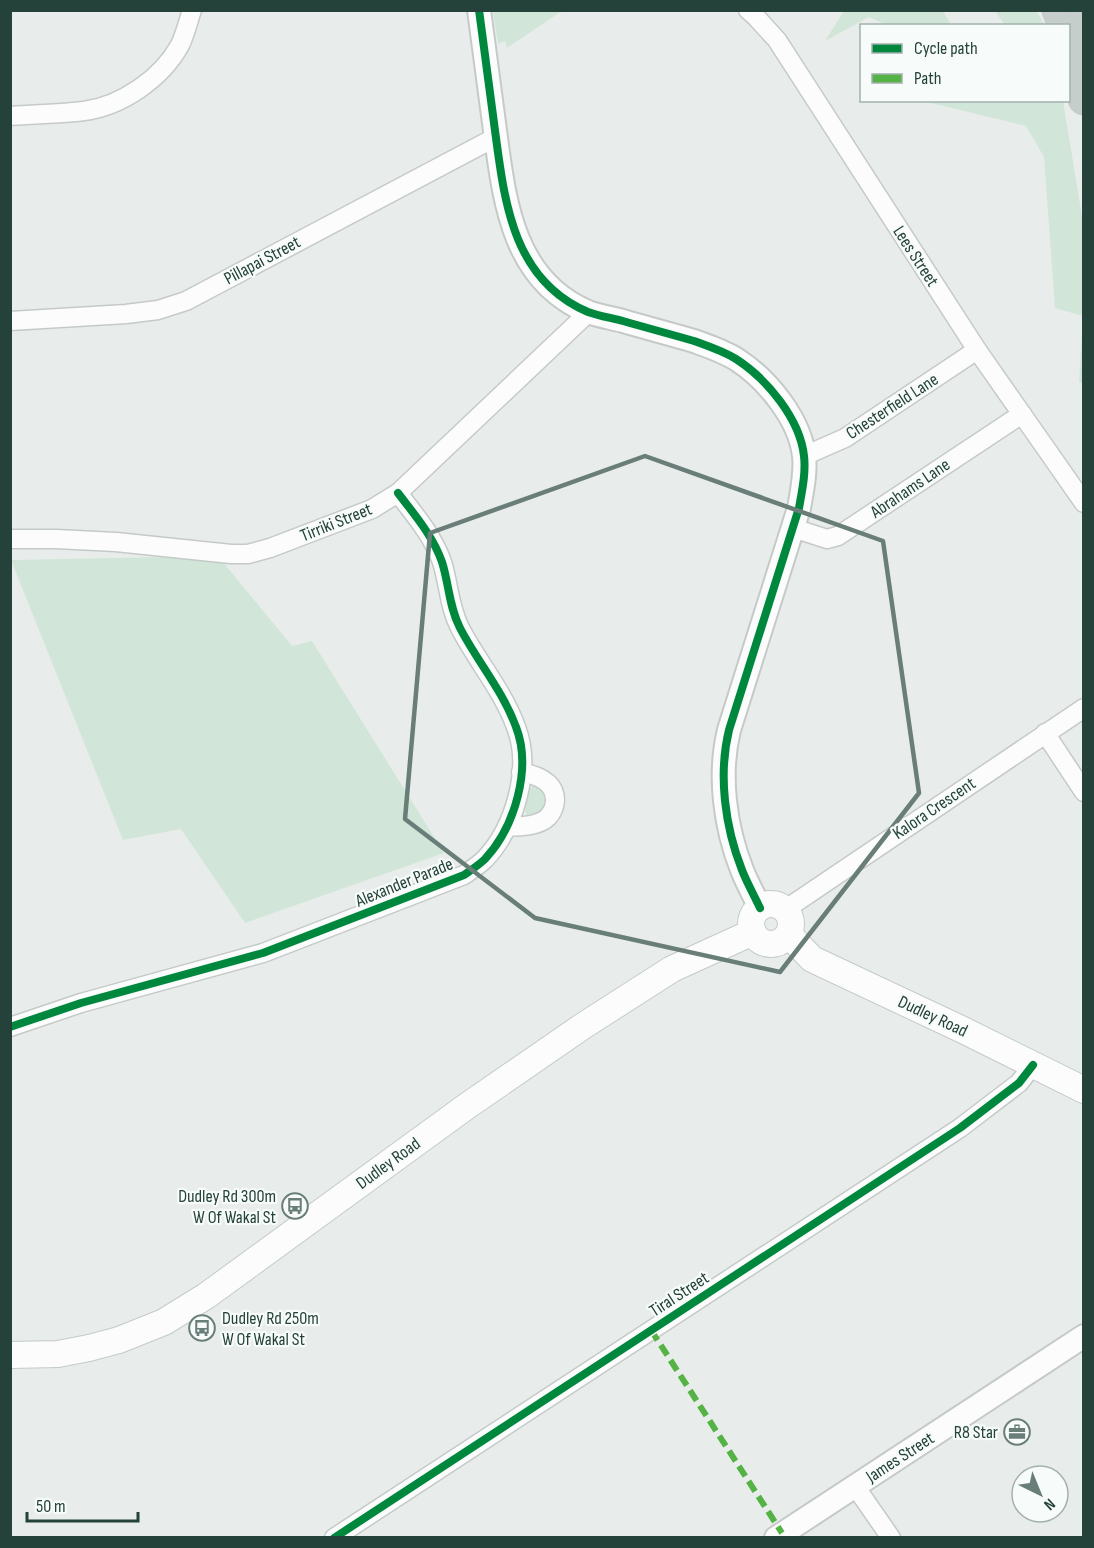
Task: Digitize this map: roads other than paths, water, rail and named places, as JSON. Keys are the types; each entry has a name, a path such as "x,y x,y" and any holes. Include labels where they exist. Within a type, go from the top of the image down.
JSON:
{"highway":[{"path":"1081,10 1083,16"},
{"path":"1070,46 1080,76 1083,99"}],"main road":[{"path":"766,904 773,904 786,909 792,923 789,935 783,941 777,944 767,944 756,937 752,920 754,913 760,908 766,904"},
{"name":"Dudley Road","path":"10,1355 58,1354 89,1348 122,1339 164,1322 206,1296 466,1106 583,1026 672,969 753,932"},
{"name":"Dudley Road","path":"789,935 812,959 1083,1090"}],"street":[{"path":"10,116 86,111 130,95 152,79 169,61 181,44 192,10"},
{"path":"479,10 510,221 524,252 543,281 557,293 589,312 694,340 737,359 776,395 789,414 798,434 804,456 799,508 729,730 724,762 726,807 732,839 742,870 760,908"},
{"name":"Lees Street","path":"748,10 777,40 977,350 1083,503"},
{"name":"Pillapai Street","path":"10,321 126,314 158,310 186,301 496,137"},
{"name":"Tirriki Street","path":"10,539 116,542 248,554 270,548 372,509 398,493 589,312"},
{"name":"Chesterfield Lane","path":"804,456 845,438 977,350"},
{"name":"Abrahams Lane","path":"793,528 827,539 838,536 1022,414"},
{"name":"Alexander Parade","path":"10,1027 81,1003 263,953 464,875 484,860 500,841 511,820 517,800 522,748 517,729 454,614 441,559 423,526 398,493"},
{"name":"Kalora Crescent","path":"786,909 1083,708"},
{"path":"1045,733 1083,792"},
{"path":"507,827 530,825 542,821 548,818 555,804 553,790 544,779 521,772"},
{"name":"Tiral Street","path":"334,1538 960,1128 1019,1083 1033,1065"},
{"name":"James Street","path":"776,1538 1083,1336"},
{"path":"855,1486 891,1538"}],"place":[{"name":"Dudley Rd 300m W Of Wakal St","path":"295,1206"},
{"name":"Dudley Rd 250m W Of Wakal St","path":"202,1328"},
{"name":"R8 Star","path":"1017,1432"}]}
